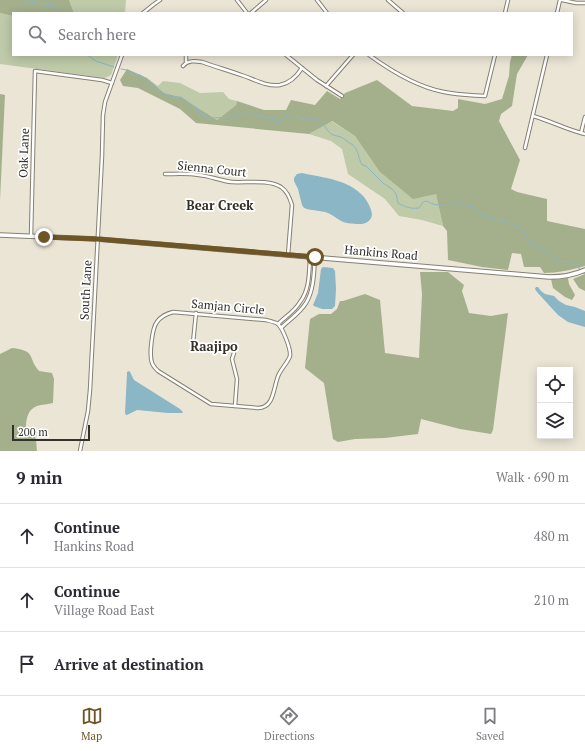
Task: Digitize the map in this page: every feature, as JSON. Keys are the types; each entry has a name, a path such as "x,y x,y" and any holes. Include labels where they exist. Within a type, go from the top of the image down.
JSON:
{"main road":[{"name":"Hankins Road","path":"0,235 127,241 549,277 569,275 585,270"}],"street":[{"path":"144,12 160,0"},
{"path":"237,0 246,12"},
{"path":"252,12 266,0"},
{"path":"317,0 326,12"},
{"path":"388,0 402,12"},
{"path":"505,12 508,0"},
{"path":"557,12 561,0 585,3"},
{"name":"South Lane","path":"80,451 88,411 90,390 103,116 105,102 122,56"},
{"path":"183,66 186,62 186,56"},
{"path":"287,56 326,86 342,96"},
{"path":"326,86 351,56"},
{"path":"370,56 388,68 427,88 454,94 485,96 495,56"},
{"path":"525,148 547,56"},
{"path":"186,62 202,62 264,83 276,85 281,85 291,81 302,68"},
{"name":"Oak Lane","path":"31,236 35,71 102,80 112,83"},
{"path":"532,116 542,118 568,129 585,134"},
{"path":"581,133 585,117"},
{"name":"Sienna Court","path":"165,174 198,174 223,181 257,182 281,187 287,194 292,205 288,255"},
{"path":"278,324 300,303 306,292 310,257"},
{"path":"281,328 306,304 310,293 315,257"},
{"path":"308,277 313,277"},
{"name":"Samjan Circle","path":"173,312 266,320 278,324 290,350 290,354 278,375 269,404 261,408 211,404 158,371 153,365 151,358 154,325 164,315 173,312"},
{"path":"193,343 196,313"},
{"path":"234,354 232,359 237,379 235,406"}],"green space":[{"path":"0,0 69,0 74,12 12,12 12,16 0,13"},
{"path":"69,0 126,0 125,12 74,12"},
{"path":"0,13 12,16 12,56 118,56 111,75 105,78 0,64"},
{"path":"512,56 527,56 517,74 512,106 501,114 499,121 520,160 511,189 517,192 547,199 547,221 585,229 585,266 564,271 544,273 540,267 524,267 521,254 512,253 508,270 482,267 448,260 447,231 443,226 436,194 413,199 379,171 355,136 332,121 309,134 196,123 180,109 138,88 123,86 120,80 127,69 147,78 164,93 181,97 217,120 236,105 237,101 264,110 286,110 291,100 315,105 327,91 340,99 345,93 377,80 412,106 453,111 458,108 458,99 485,104 502,99 509,76"},
{"path":"147,78 158,86 163,81 180,83 200,93 223,92 229,99 237,101 236,105 217,120 181,97 164,93"},
{"path":"0,94 5,95 0,200"},
{"path":"331,121 355,136 379,171 436,194 443,226 399,216 385,199 348,174 342,149 331,141 309,134"},
{"path":"420,272 448,272 464,285 462,291 469,313 491,316 508,313 493,430 491,434 460,429 421,419 418,434 385,438 355,439 338,442 333,439 324,383 305,368 310,319 319,314 331,314 337,309 340,301 365,294 380,300 385,353 419,358 422,294"},
{"path":"585,274 585,291 579,288 573,279"},
{"path":"568,278 569,284 575,295 572,300 565,297 553,288 551,279"},
{"path":"12,348 20,349 28,353 39,371 52,373 54,379 53,403 34,407 31,409 27,418 26,427 34,435 37,451 0,451 0,354"}],"water":[{"path":"302,173 335,180 351,186 358,191 364,197 371,210 372,216 368,222 362,224 348,223 341,221 328,213 304,208 294,181 297,174"},
{"path":"323,267 333,268 335,271 335,306 332,309 322,309 313,305 318,293 321,269"},
{"path":"538,287 545,294 554,296 566,305 585,311 585,327 568,322 558,315 537,292 535,289"},
{"path":"129,371 134,380 183,412 168,413 137,410 126,415 127,372"}],"waterway":[{"path":"25,0 29,2 53,5 57,12"},
{"path":"88,56 96,61 114,67"},
{"path":"121,69 140,75 150,84 171,97 181,97 203,115 210,118 233,117 238,114 246,113 275,119 276,123 288,116 296,115 300,119 318,120 331,134 343,138 353,145 362,165 366,166 383,183 392,189 396,194 398,203 403,206 419,208 423,202 426,201 432,204 453,205 456,201 473,207 479,214 520,227 530,243 549,252 557,261 570,262 580,269"}],"district":[{"name":"Bear Creek","path":"220,205"},
{"name":"Raajipo","path":"214,346"}],"route":[{"path":"44,237 97,239 315,257"}]}
